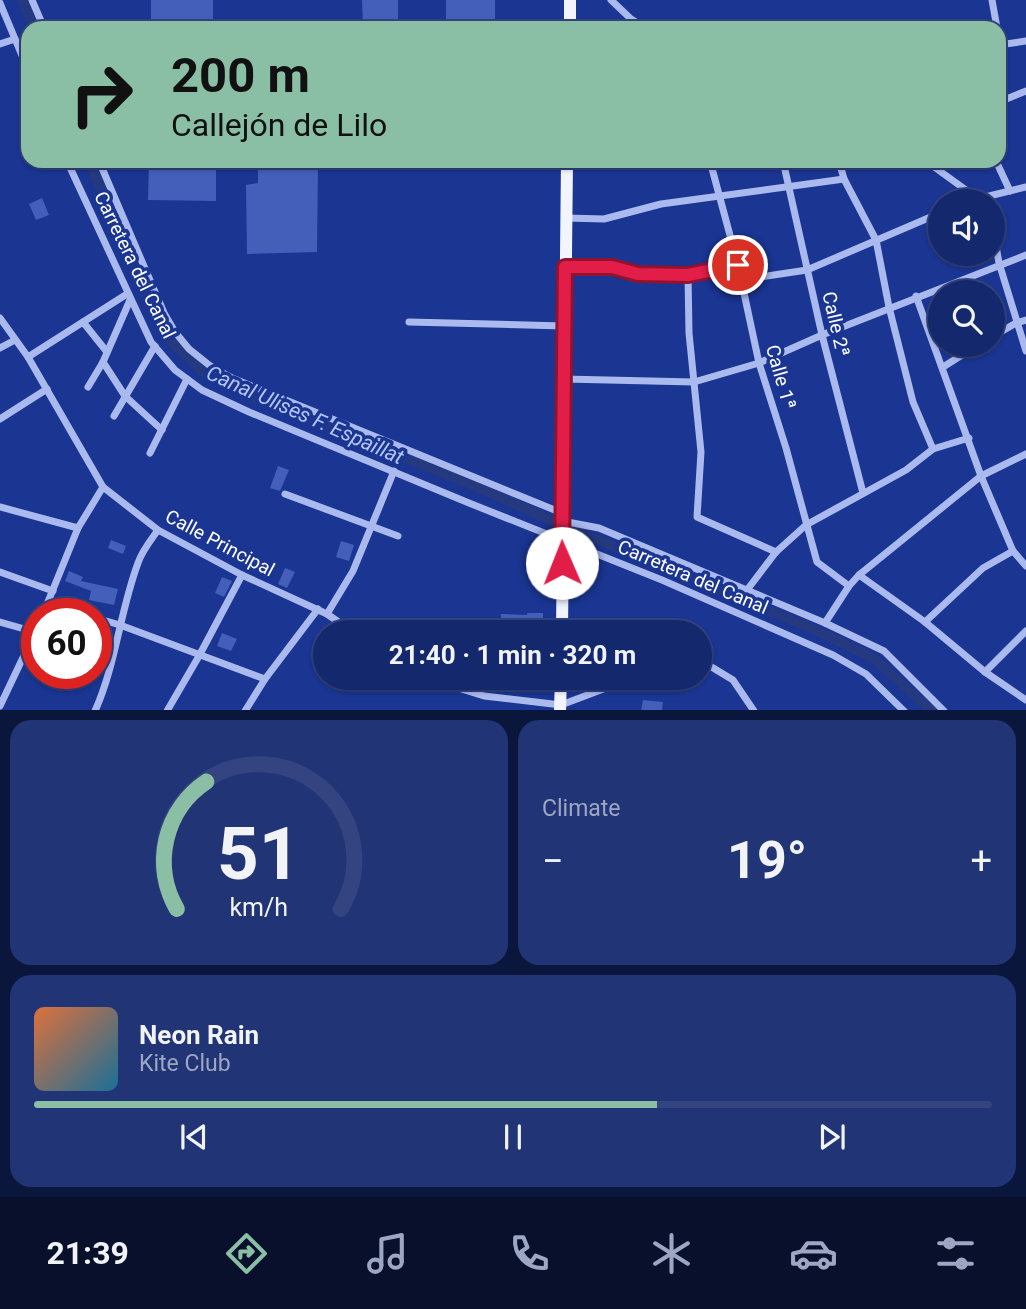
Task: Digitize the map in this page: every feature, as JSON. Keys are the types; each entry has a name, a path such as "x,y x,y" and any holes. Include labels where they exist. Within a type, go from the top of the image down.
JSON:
{"main road":[{"path":"570,0 570,21"},
{"path":"562,620 567,168"},
{"path":"560,708 561,690"}],"street":[{"path":"32,0 41,21"},
{"path":"611,0 634,21"},
{"path":"992,0 996,21"},
{"path":"0,3 21,53"},
{"path":"0,44 15,39"},
{"path":"1006,43 1026,41"},
{"path":"1006,99 1026,91"},
{"name":"Carretera del Canal","path":"70,168 128,297 155,346 175,370 202,390 249,412 662,579 833,655 866,674 904,710"},
{"name":"Carretera del Canal","path":"102,168 164,313 189,349 209,365 232,378 562,517 599,528 825,623 884,651 944,710"},
{"name":"Calle 1ª","path":"712,168 738,265 759,363 786,448 817,562 849,586"},
{"name":"Calle 2ª","path":"785,168 822,335 863,494"},
{"path":"841,168 876,240 889,307 913,402 933,449"},
{"path":"936,168 965,189"},
{"path":"999,168 1010,191"},
{"path":"566,218 604,219 662,204 844,179"},
{"path":"1005,193 1026,187"},
{"path":"741,280 807,270 928,219"},
{"path":"1005,261 1026,255"},
{"path":"565,267 612,267 638,274 688,275 738,265"},
{"path":"563,379 694,382 759,363 991,266"},
{"path":"1000,266 1026,351"},
{"path":"688,275 689,333 701,452 697,517 776,552"},
{"path":"916,296 981,476 1013,551 1026,566"},
{"path":"28,357 128,297"},
{"path":"88,387 103,362 128,297"},
{"name":"Calle Principal","path":"0,318 28,357 103,487 158,530 242,575 318,609 336,620"},
{"path":"1005,329 1026,320"},
{"path":"83,322 107,352"},
{"path":"409,322 564,326"},
{"path":"0,348 15,340"},
{"path":"114,416 155,346"},
{"path":"943,366 958,357"},
{"path":"103,362 125,396 162,429"},
{"path":"150,453 187,379"},
{"path":"0,419 47,389"},
{"path":"747,590 776,552 806,525 906,470 933,449 969,438"},
{"path":"825,623 859,575 981,476 1026,454"},
{"path":"327,614 353,571 373,528 394,471"},
{"path":"50,598 78,528 103,487"},
{"path":"285,494 398,536"},
{"path":"0,507 78,528"},
{"path":"95,710 106,685 138,560 158,530"},
{"path":"925,622 983,568 1013,551"},
{"path":"0,572 53,591"},
{"path":"167,710 200,656 242,575"},
{"path":"859,575 1026,700"},
{"path":"245,710 318,609"},
{"path":"0,622 21,627"},
{"path":"112,623 265,679"},
{"path":"985,671 1026,631"},
{"path":"0,706 21,662"},
{"path":"712,667 733,680 754,710"},
{"path":"465,690 484,696 560,708 604,690"}],"building":[{"path":"151,0 213,0 213,21 151,21"},
{"path":"362,0 398,0 398,21 363,21"},
{"path":"446,0 495,0 495,21 446,21"},
{"path":"149,168 216,168 216,201 148,200"},
{"path":"258,168 318,168 317,252 247,254 246,185 258,183"},
{"path":"42,198 49,215 36,220 29,204"},
{"path":"278,466 289,470 280,491 270,488"},
{"path":"111,540 126,546 123,554 108,548"},
{"path":"341,541 354,545 349,561 336,557"},
{"path":"285,568 295,572 287,588 278,584"},
{"path":"69,571 83,577 81,581 118,589 114,605 112,598 89,598 91,591 65,581"},
{"path":"222,577 232,581 224,597 215,593"},
{"path":"543,613 543,620 501,620 501,614"},
{"path":"222,633 237,639 231,651 217,646"},
{"path":"643,700 663,702 662,710 641,710"}],"waterway":[{"name":"Canal Ulises F. Espaillat","path":"22,0 31,21"},
{"name":"Canal Ulises F. Espaillat","path":"92,168 162,333 202,371 253,397 461,480 553,521"},
{"name":"Canal Ulises F. Espaillat","path":"581,533 813,629 873,658 931,710"}],"route":[{"path":"562,563 565,267 612,267 638,274 688,275 738,265"}]}
